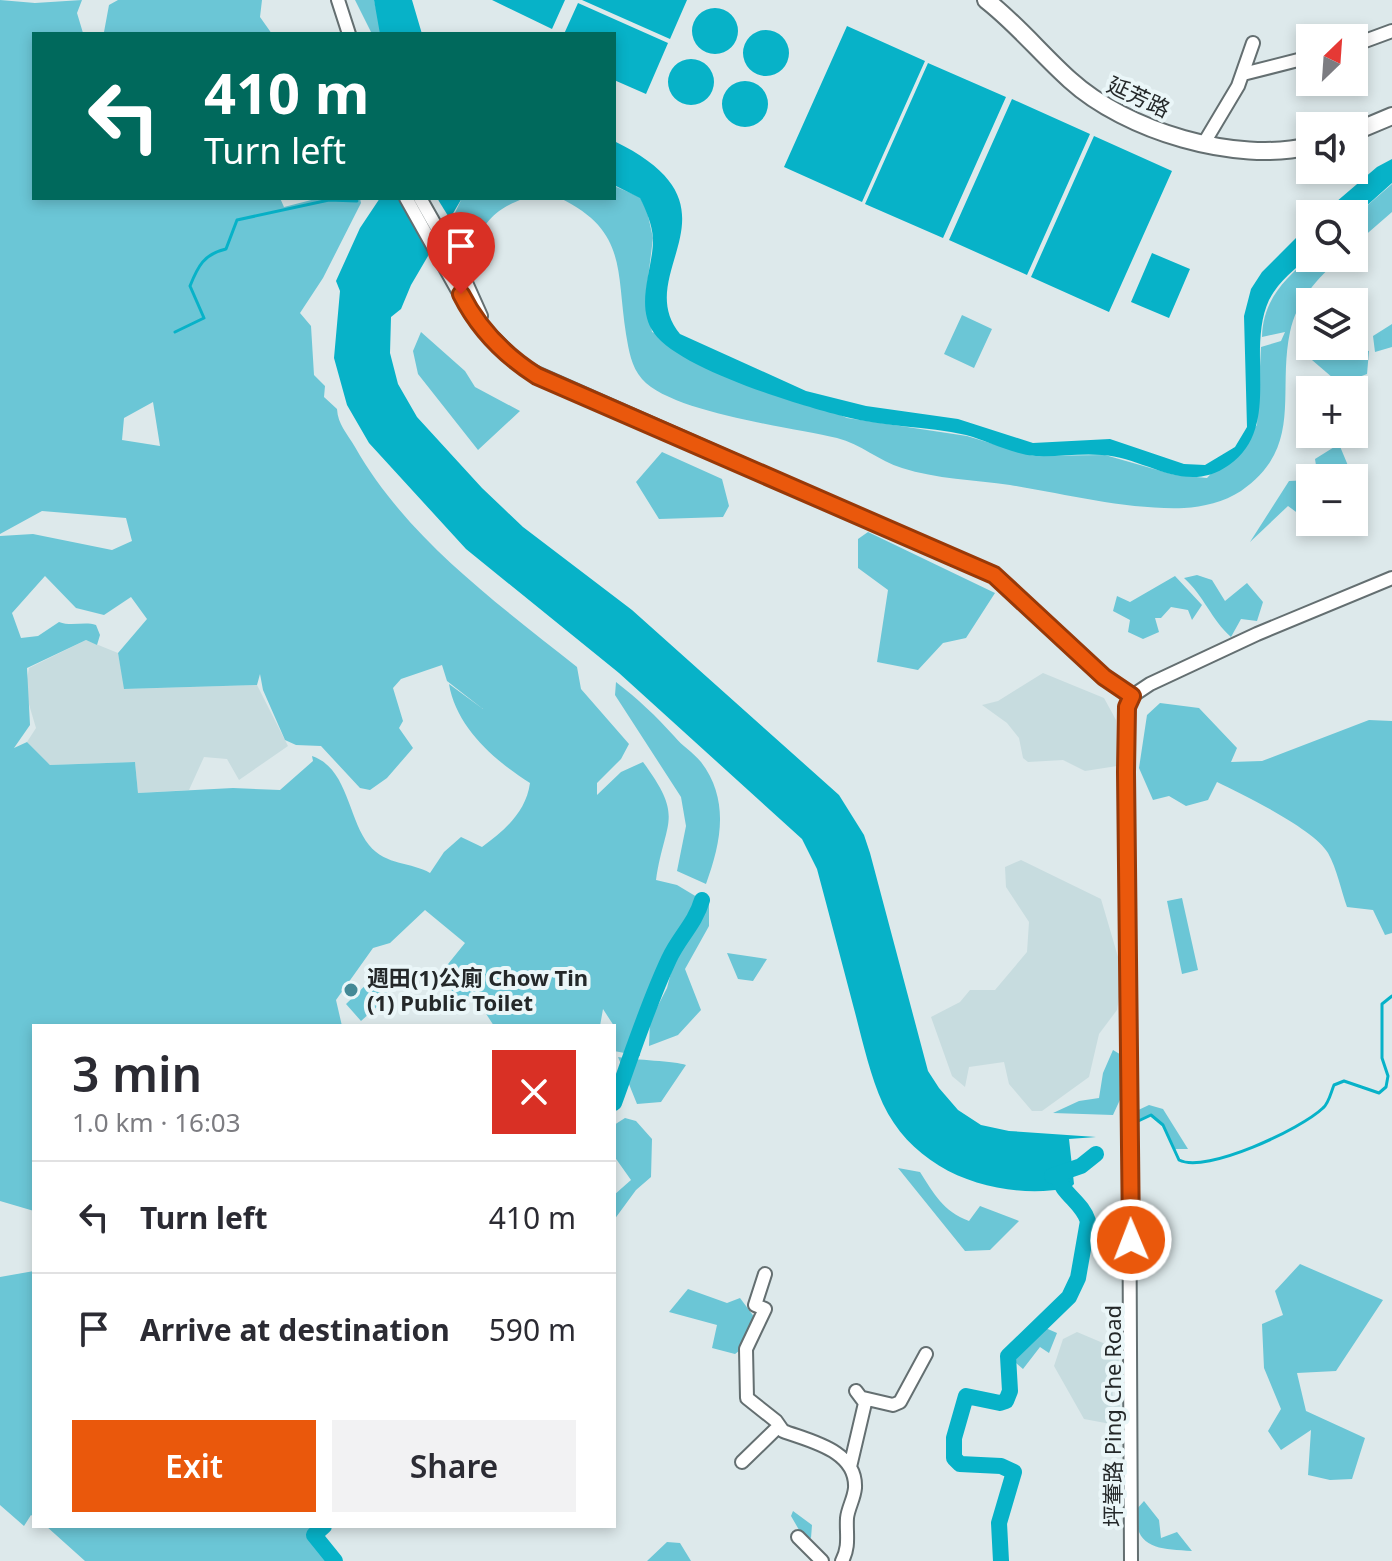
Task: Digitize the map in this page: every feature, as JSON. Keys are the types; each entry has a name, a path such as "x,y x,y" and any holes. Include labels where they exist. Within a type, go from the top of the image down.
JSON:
{"main road":[{"name":"延芳路","path":"986,0 1091,97 1156,130 1204,143 1254,149 1296,147"},
{"path":"1368,126 1392,116"}],"street":[{"path":"338,0 348,32"},
{"path":"1368,40 1392,31"},
{"path":"1204,143 1243,74 1253,43"},
{"path":"1243,74 1296,61"},
{"path":"407,200 442,248"},
{"path":"421,200 442,248 494,341 537,376 994,575 1104,677 1132,696 1236,643 1392,578"},
{"name":"坪輋路 Ping Che Road","path":"1131,1561 1126,717 1132,696"},
{"path":"765,1274 755,1305 765,1309 746,1349 744,1377 747,1398 786,1433 809,1437 850,1467"},
{"path":"842,1561 847,1549 848,1513 854,1493 850,1467 861,1426 860,1394 893,1405 900,1402 926,1354"},
{"path":"742,1462 778,1427"},
{"path":"798,1537 822,1561"}],"shaded area":[{"path":"0,0 35,3 82,0 77,13 83,32 32,32 32,200 281,200 284,207 311,200 360,200 323,278 300,313 311,326 314,375 325,386 324,397 337,409 343,429 376,480 426,539 484,592 577,667 581,689 629,744 621,759 597,783 597,795 621,772 643,762 668,808 669,820 656,880 677,885 702,900 654,987 642,1028 640,1056 616,1051 616,1024 613,1024 603,1009 600,1024 493,1024 481,1006 455,995 440,974 465,943 425,910 390,943 373,948 336,1000 342,1024 32,1024 32,1210 0,1201 0,536 33,534 112,550 132,541 126,518 42,511 0,534","holes":["153,402 160,446 122,440 124,418","45,576 76,608 104,615 131,597 147,619 118,653 124,689 257,685 260,674 263,690 285,740 296,745 321,746 360,788 370,790 387,778 413,748 399,728 403,721 393,688 401,679 442,665 447,681 483,709 449,684 453,700 468,728 491,753 530,783 524,803 506,827 482,847 461,837 444,852 430,873 376,852 362,834 333,771 312,756 313,761 280,790 233,788 138,793 135,762 50,765 27,742 14,748 30,725 27,668 86,640 97,645 100,635 96,625 59,622 38,636 21,638 12,613"]},
{"path":"118,0 262,0 260,17 271,32 104,32 109,5"},
{"path":"355,0 374,0 382,32 371,32"},
{"path":"374,0 412,0 421,32 380,32"},
{"path":"492,0 565,0 552,29"},
{"path":"582,0 687,0 670,39"},
{"path":"578,3 668,43 646,94 616,81 616,32 565,32"},
{"path":"715,8 731,15 738,31 731,47 715,54 699,47 692,31 699,15"},
{"path":"847,26 925,61 862,202 784,167"},
{"path":"766,30 782,37 789,53 782,69 766,76 750,69 743,53 750,37"},
{"path":"691,59 707,66 714,82 707,98 691,105 675,98 668,82 675,66"},
{"path":"928,63 1006,97 943,238 865,204"},
{"path":"745,81 761,88 768,104 761,120 745,127 729,120 722,104 729,88"},
{"path":"1012,99 1090,134 1027,275 949,240"},
{"path":"1094,136 1172,171 1109,312 1031,277"},
{"path":"616,142 654,166 675,191 682,215 680,239 668,287 668,311 680,334 806,391 866,406 958,419 1033,443 1110,439 1184,464 1205,465 1235,447 1247,427 1244,316 1251,289 1262,272 1296,238 1296,269 1273,293 1263,320 1259,410 1255,430 1245,449 1229,465 1213,474 1182,476 1102,455 1027,455 966,435 826,412 742,384 688,360 654,333 648,322 645,298 653,238 640,198 616,186"},
{"path":"1392,159 1392,183 1368,204 1368,200 1338,200 1357,184 1368,184 1368,175"},
{"path":"1392,184 1392,212 1368,233 1368,205"},
{"path":"616,187 640,197 647,211 653,238 646,294 652,332 847,418 967,436 1033,456 1105,455 1175,475 1207,478 1257,425 1261,347 1281,341 1285,332 1262,337 1271,301 1296,270 1325,272 1311,288 1296,288 1296,314 1287,355 1281,438 1261,474 1241,491 1213,503 1184,508 1141,507 915,472 846,441 705,410 657,391 642,379 631,358 614,254 608,238 597,224 563,200 616,200"},
{"path":"379,200 461,200 411,285 401,309 391,317 390,353 398,384 417,417 482,488 523,527 632,610 839,795 864,835 870,853 928,1071 958,1110 981,1125 1009,1131 1096,1137 1069,1139 1074,1184 1070,1188 1043,1191 988,1186 938,1165 916,1148 898,1128 878,1092 817,869 802,839 619,673 466,549 369,443 347,405 334,358 340,291 336,281 360,228"},
{"path":"461,200 520,200 494,215 474,244 452,219"},
{"path":"1152,253 1190,269 1169,318 1131,302"},
{"path":"962,315 992,329 974,368 944,354"},
{"path":"1392,324 1392,347 1375,352 1373,336"},
{"path":"421,332 465,371 475,387 520,411 478,450 418,374 413,351"},
{"path":"1369,351 1367,374 1331,376 1312,360 1368,360"},
{"path":"1333,448 1341,448 1347,464 1316,464 1315,459"},
{"path":"662,452 722,479 729,506 723,517 659,519 636,482"},
{"path":"1289,481 1296,481 1296,512 1288,506 1250,542"},
{"path":"868,532 995,593 966,638 943,643 918,670 877,662 888,590 858,568 858,539"},
{"path":"1197,575 1212,580 1225,601 1247,583 1263,602 1257,621 1241,619 1231,637 1184,578"},
{"path":"1175,576 1202,605 1192,620 1188,610 1171,607 1161,618 1155,618 1159,632 1143,639 1128,632 1130,620 1113,611 1117,596 1130,602"},
{"path":"86,640 118,653 125,689 257,685 288,746 239,780 227,759 204,757 189,790 138,793 135,762 50,765 27,742 36,728 25,691 29,668"},
{"path":"1043,673 1104,698 1116,720 1117,766 1085,771 1063,760 1028,762 1023,758 1019,738 1007,723 982,705 998,701"},
{"path":"616,682 698,758 710,776 716,791 720,822 716,853 706,884 677,871 686,826 681,797 615,695"},
{"path":"1160,703 1199,708 1237,748 1231,762 1262,761 1369,720 1392,721 1392,933 1385,935 1373,910 1347,907 1331,859 1320,844 1294,823 1260,804 1217,782 1208,800 1186,806 1169,796 1153,800 1139,768 1147,715"},
{"path":"1021,860 1101,899 1123,974 1117,1010 1099,1034 1089,1077 1042,1111 1032,1111 1009,1084 1004,1062 969,1067 965,1087 952,1076 931,1017 960,1002 970,990 995,990 1027,952 1029,922 1006,887 1005,867"},
{"path":"1182,898 1198,970 1182,974 1167,901"},
{"path":"709,902 709,926 685,969 701,1010 678,1035 649,1046 650,1021 667,988 674,961"},
{"path":"727,953 767,959 753,981 738,979"},
{"path":"375,976 391,994 361,1021 346,1004"},
{"path":"1113,1050 1123,1056 1124,1091 1113,1115 1053,1113 1079,1101 1099,1098 1103,1073"},
{"path":"618,1057 686,1065 661,1102 637,1104"},
{"path":"1149,1105 1163,1109 1188,1149 1174,1149 1163,1125 1151,1115 1134,1123 1134,1112"},
{"path":"625,1118 636,1121 652,1139 651,1177 636,1190 616,1217 616,1193 631,1180 616,1159 616,1124"},
{"path":"898,1168 920,1172 946,1207 969,1221 980,1206 1019,1221 990,1250 965,1251"},
{"path":"1300,1264 1383,1300 1336,1371 1297,1373 1306,1411 1365,1438 1352,1479 1330,1480 1308,1475 1311,1430 1281,1450 1268,1431 1281,1409 1264,1368 1262,1324 1283,1315 1275,1291"},
{"path":"32,1271 32,1516 24,1526 0,1505 0,1277"},
{"path":"688,1289 727,1303 740,1298 758,1322 757,1337 735,1354 712,1348 717,1325 669,1312"},
{"path":"1041,1326 1057,1333 1049,1353 1040,1347 1023,1369 1008,1356"},
{"path":"1077,1332 1122,1351 1112,1381 1113,1402 1120,1405 1122,1417 1116,1425 1084,1419 1054,1366 1063,1339"},
{"path":"1144,1501 1159,1520 1161,1538 1177,1532 1192,1551 1159,1547 1144,1540 1136,1523 1136,1510"},
{"path":"793,1511 812,1525 811,1538 802,1535 791,1516"},
{"path":"48,1528 324,1528 314,1535 333,1561 85,1561"},
{"path":"667,1542 680,1543 691,1561 647,1561"}],"pier":[{"path":"400,200 438,200 453,224 433,254"}],"waterway":[{"path":"175,332 204,318 190,286 203,262 212,254 226,249 237,220 329,200 357,201"},
{"path":"616,1097 661,977 702,900"},
{"path":"1134,1123 1151,1115 1163,1125 1179,1160 1192,1163 1210,1161 1253,1147 1312,1117 1325,1106 1334,1085 1344,1081 1379,1093 1386,1087 1388,1076 1382,1058 1382,1004 1392,996"},
{"path":"1052,1176 1081,1166 1096,1154"},
{"path":"1001,1561 999,1523 1014,1472 1001,1466 960,1464 954,1458 954,1438 966,1396 1000,1403 1006,1401 1010,1391 1008,1356 1069,1297 1078,1278 1088,1221 1057,1175"},
{"path":"322,1528 314,1535 335,1561"}],"place":[{"name":"週田(1)公廁 Chow Tin (1) Public Toilet","path":"351,990"}],"route":[{"path":"461,294 472,316 503,350 537,376 994,575 1104,677 1132,696 1127,707 1126,772 1127,1105 1131,1240"}]}
